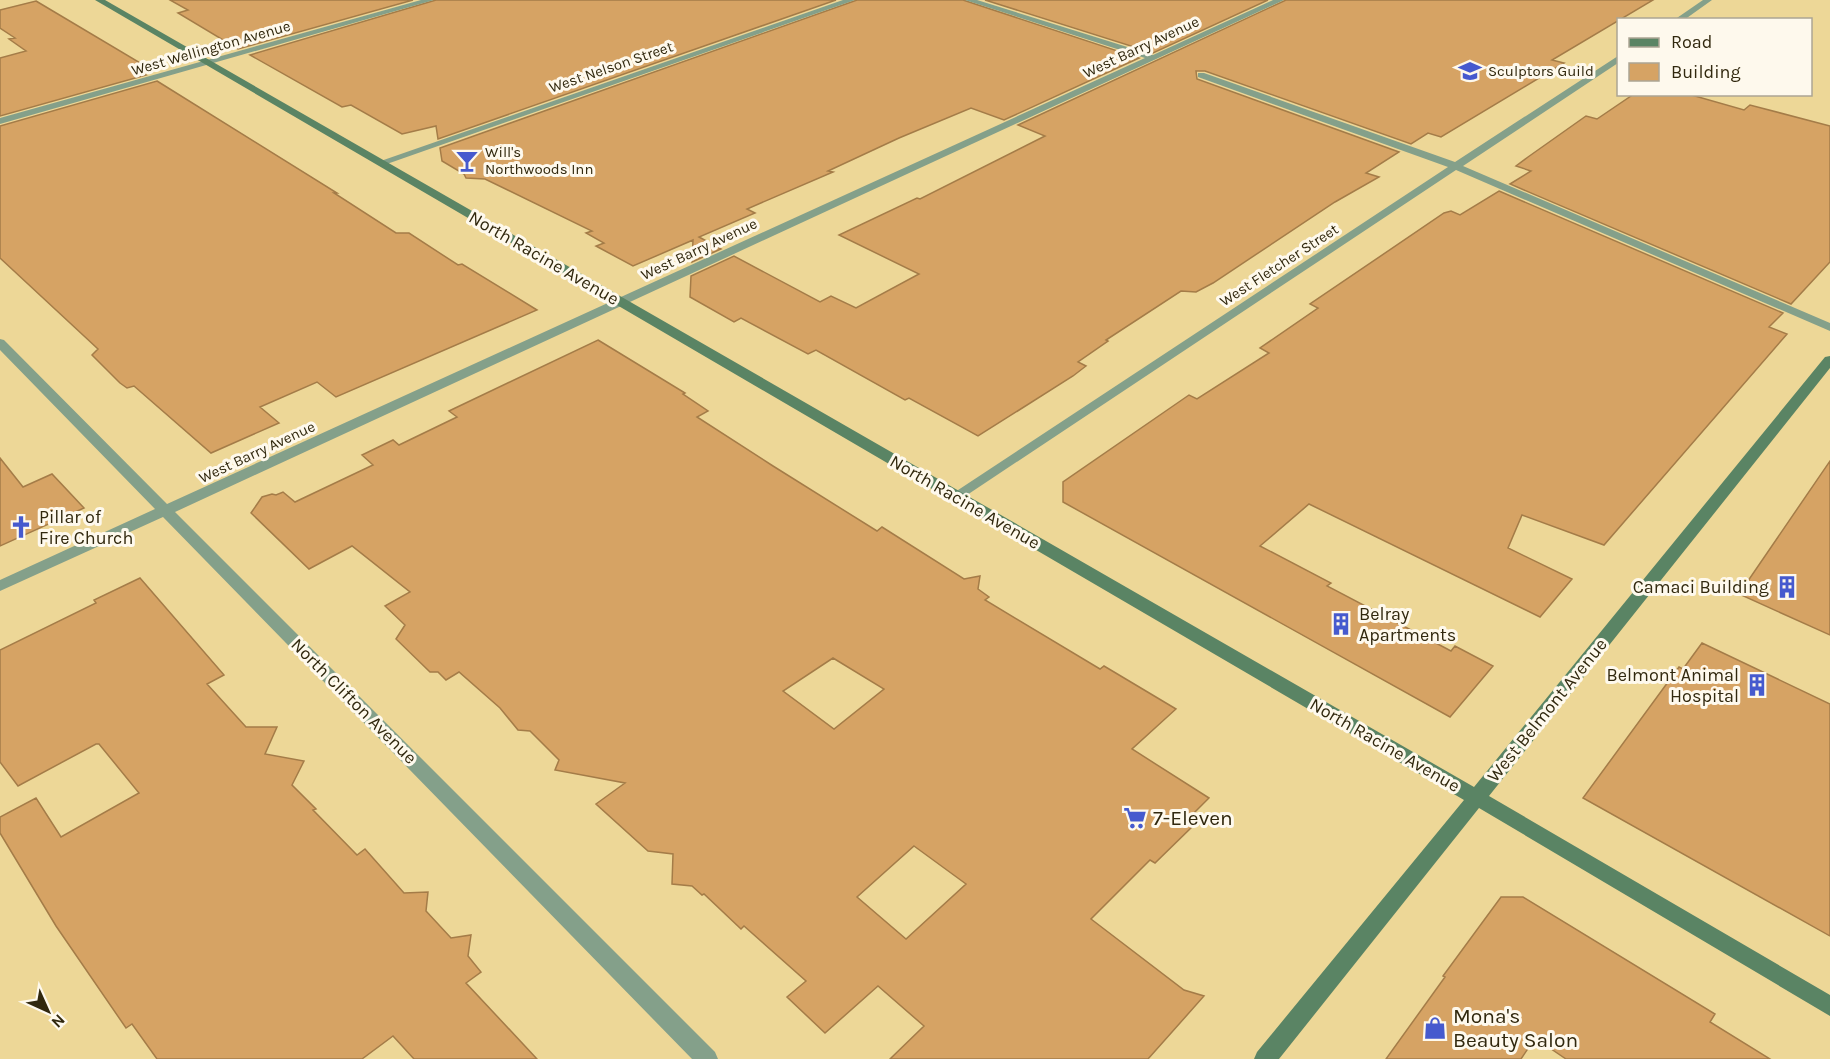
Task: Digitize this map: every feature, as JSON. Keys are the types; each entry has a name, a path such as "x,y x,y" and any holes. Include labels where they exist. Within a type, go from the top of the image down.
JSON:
{"street":[{"name":"North Racine Avenue","path":"99,0 1830,1005"},
{"name":"West Wellington Avenue","path":"0,121 430,0"},
{"name":"West Nelson Street","path":"380,163 851,0"},
{"path":"969,0 1153,58"},
{"name":"West Barry Avenue","path":"0,586 1280,0"},
{"path":"1681,18 1708,0"},
{"name":"West Fletcher Street","path":"956,496 1617,60"},
{"path":"1201,75 1312,112 1456,166 1830,327"},
{"name":"North Clifton Avenue","path":"0,344 707,1059"},
{"name":"West Belmont Avenue","path":"1265,1059 1830,360"}],"building":[{"path":"170,0 413,0 238,49 178,13 188,10"},
{"path":"436,0 836,0 438,139 436,126 402,134 351,105 342,107 250,55"},
{"path":"857,0 963,0 1139,58 1004,120 971,108 899,138 828,171 833,172 747,209 755,213 699,237 721,249 692,262 693,240 633,266 596,246 604,243 586,233 592,231 485,179 466,178 464,174 442,161 440,148"},
{"path":"985,0 1268,0 1153,53"},
{"path":"1286,0 1653,0 1623,18 1617,18 1617,21 1552,60 1564,63 1441,137 1428,133 1411,144 1205,71 1196,71 1197,79 1399,152 1366,173 1379,177 1335,202 1213,283 1196,292 1181,291 1106,340 1108,341 1078,362 1086,366 1073,376 978,436 909,398 905,400 816,350 808,354 741,318 734,322 690,297 691,276 734,256 820,302 831,296 856,308 919,274 839,235 917,198 920,199 1045,136 1018,125"},
{"path":"36,1 142,64 133,67 146,75 0,116 0,58 26,51 9,39 15,38 0,28 0,10"},
{"path":"157,81 337,193 334,193 396,233 409,233 458,265 462,264 537,310 336,397 317,382 260,407 279,423 211,453 134,386 127,388 120,383 92,355 98,349 0,258 0,126"},
{"path":"1631,96 1695,96 1744,110 1750,105 1830,126 1830,262 1791,304 1510,184 1531,171 1516,166 1528,157 1586,116 1597,119"},
{"path":"1499,191 1783,313 1769,327 1787,334 1604,545 1522,515 1508,548 1572,579 1540,617 1309,504 1260,546 1331,583 1327,586 1451,651 1455,646 1493,666 1450,717 1063,502 1063,482 1189,395 1197,399 1269,353 1260,348 1318,308 1310,304 1444,213 1451,211 1460,215"},
{"path":"598,340 685,393 683,394 708,411 697,417 773,466 877,531 882,527 964,579 980,576 978,589 989,597 985,600 1100,669 1104,666 1176,709 1132,749 1209,798 1191,816 1198,821 1155,863 1150,860 1091,919 1184,990 1204,996 1148,1059 890,1059 924,1026 878,986 825,1033 787,997 806,981 744,926 741,929 704,894 702,895 692,886 672,884 673,854 648,851 596,804 625,783 555,770 559,760 530,731 518,730 500,708 459,672 446,680 438,672 430,672 396,639 405,625 385,606 410,592 352,546 309,569 251,513 262,497 283,492 295,502 373,465 362,455 393,440 399,445 457,417 449,411","holes":["833,658 884,689 834,729 783,691","914,846 966,884 906,939 857,897"]},
{"name":"Pillar of Fire Church","path":"0,458 23,487 52,474 84,508 0,546"},
{"path":"1830,461 1830,635 1739,594"},
{"path":"140,578 224,675 207,684 246,727 277,727 265,754 304,761 292,785 316,809 313,810 357,855 365,849 404,893 428,892 426,911 451,938 471,935 468,956 481,972 466,983 537,1059 414,1059 393,1036 362,1059 157,1059 132,1024 126,1028 56,926 0,833 0,817 36,798 61,837 139,793 99,744 18,786 0,762 0,650 96,603 94,600"},
{"path":"1702,643 1830,704 1830,936 1583,798 1679,667 1683,669"},
{"path":"1501,897 1523,897 1715,1014 1710,1022 1770,1059 1566,1059 1535,1038 1521,1059 1386,1059"}],"place":[{"name":"Sculptors Guild","path":"1470,71"},
{"name":"Will's Northwoods Inn","path":"467,161"},
{"name":"Pillar of Fire Church","path":"21,527"},
{"name":"Camaci Building","path":"1787,587"},
{"name":"Belray Apartments","path":"1341,624"},
{"name":"Belmont Animal Hospital","path":"1757,685"},
{"name":"7-Eleven","path":"1135,818"},
{"name":"Mona's Beauty Salon","path":"1435,1028"}]}
